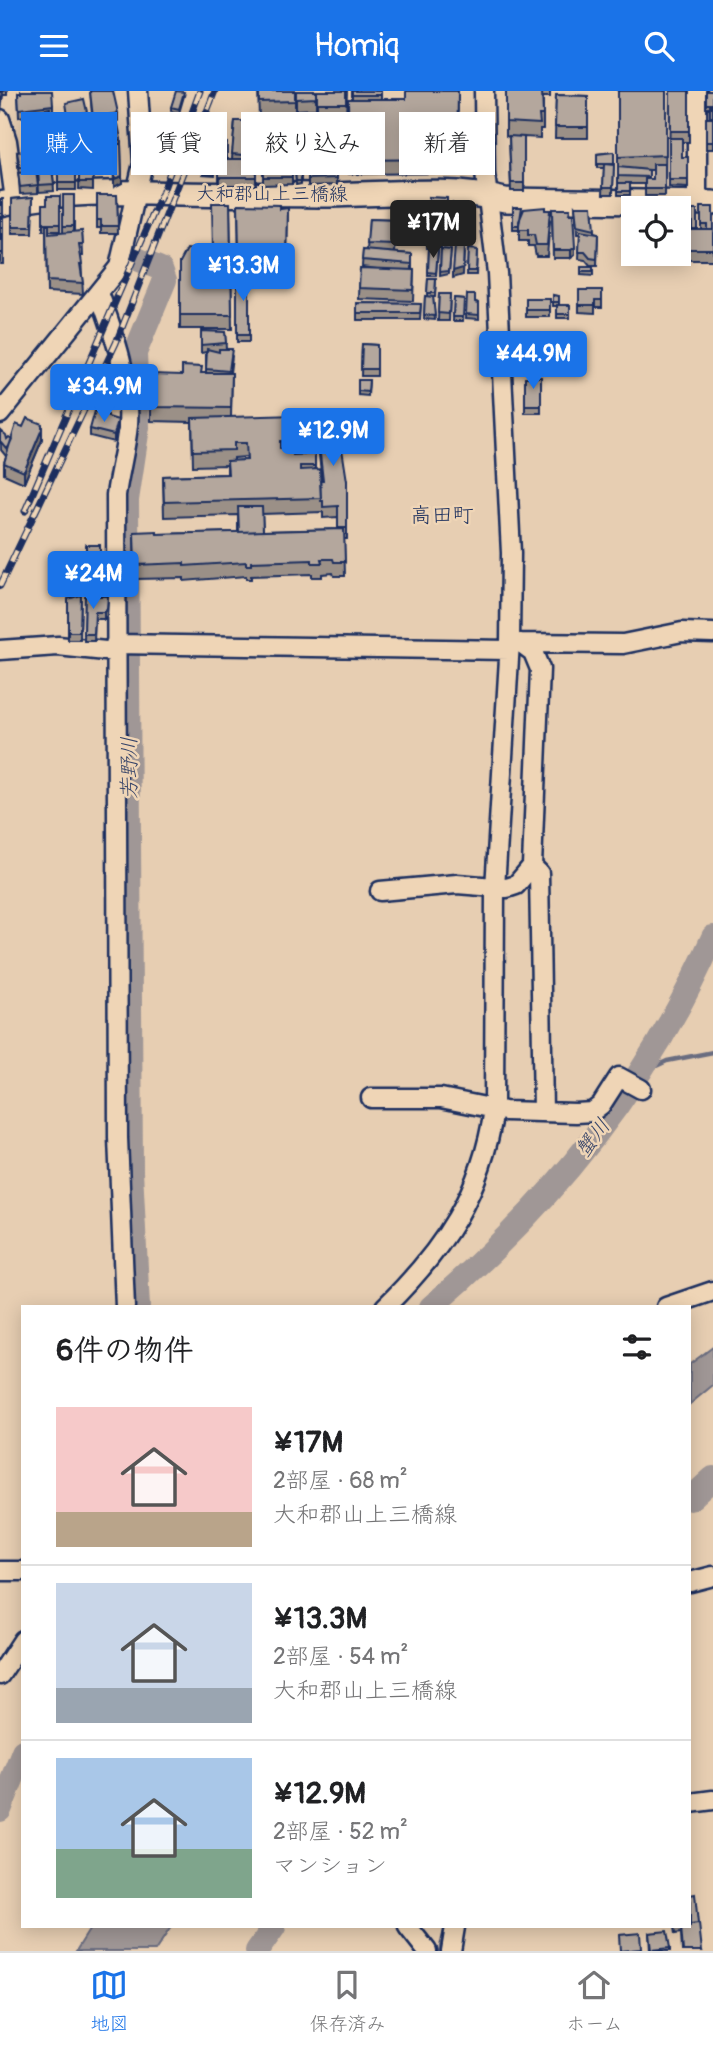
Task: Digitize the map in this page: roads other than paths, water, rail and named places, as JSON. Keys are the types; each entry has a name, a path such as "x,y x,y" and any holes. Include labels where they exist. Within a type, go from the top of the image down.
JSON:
{"main road":[{"name":"大和郡山上三橋線","path":"8,202 137,192 345,195 389,191 487,196 505,200 705,203"}],"street":[{"path":"387,1305 424,1269 453,1227 475,1182 491,1134 494,1109 495,888 514,645 497,273 487,196 484,91"},
{"path":"697,91 705,203"},
{"path":"0,414 119,267 145,148 140,92"},
{"path":"0,118 7,141 8,202"},
{"path":"99,293 116,343 126,390 128,425 116,495 118,1138 125,1305"},
{"path":"0,650 58,646 116,648 135,644 623,644 682,632 713,633"},
{"path":"380,891 457,884 495,888 516,885 532,866 540,669 533,652 514,645"},
{"path":"532,866 539,873 544,1111"},
{"path":"371,1098 441,1098 494,1109 592,1112 601,1105 619,1077 641,1089"},
{"path":"672,1305 713,1291"},
{"path":"0,1571 21,1571"},
{"path":"691,1583 713,1576"},
{"path":"0,1675 21,1643"},
{"path":"691,1803 713,1800"},
{"path":"409,1928 427,1951"},
{"path":"451,1951 455,1928"}],"waterway":[{"name":"芳野川","path":"130,256 161,269 165,280 135,353 138,427 127,500 131,1171 138,1305"},
{"name":"蟹川","path":"433,1305 517,1226 593,1139 658,1043 713,937"},
{"path":"641,1073 667,1061 713,1052"},
{"path":"691,1498 713,1478"},
{"name":"蟹川","path":"0,1810 21,1756"},
{"path":"257,1951 273,1928"},
{"path":"440,1951 446,1928"}],"railway":[{"path":"25,511 163,191 200,91"},
{"path":"0,586 116,343 215,91"}],"district":[{"name":"高田町","path":"442,515"}]}
